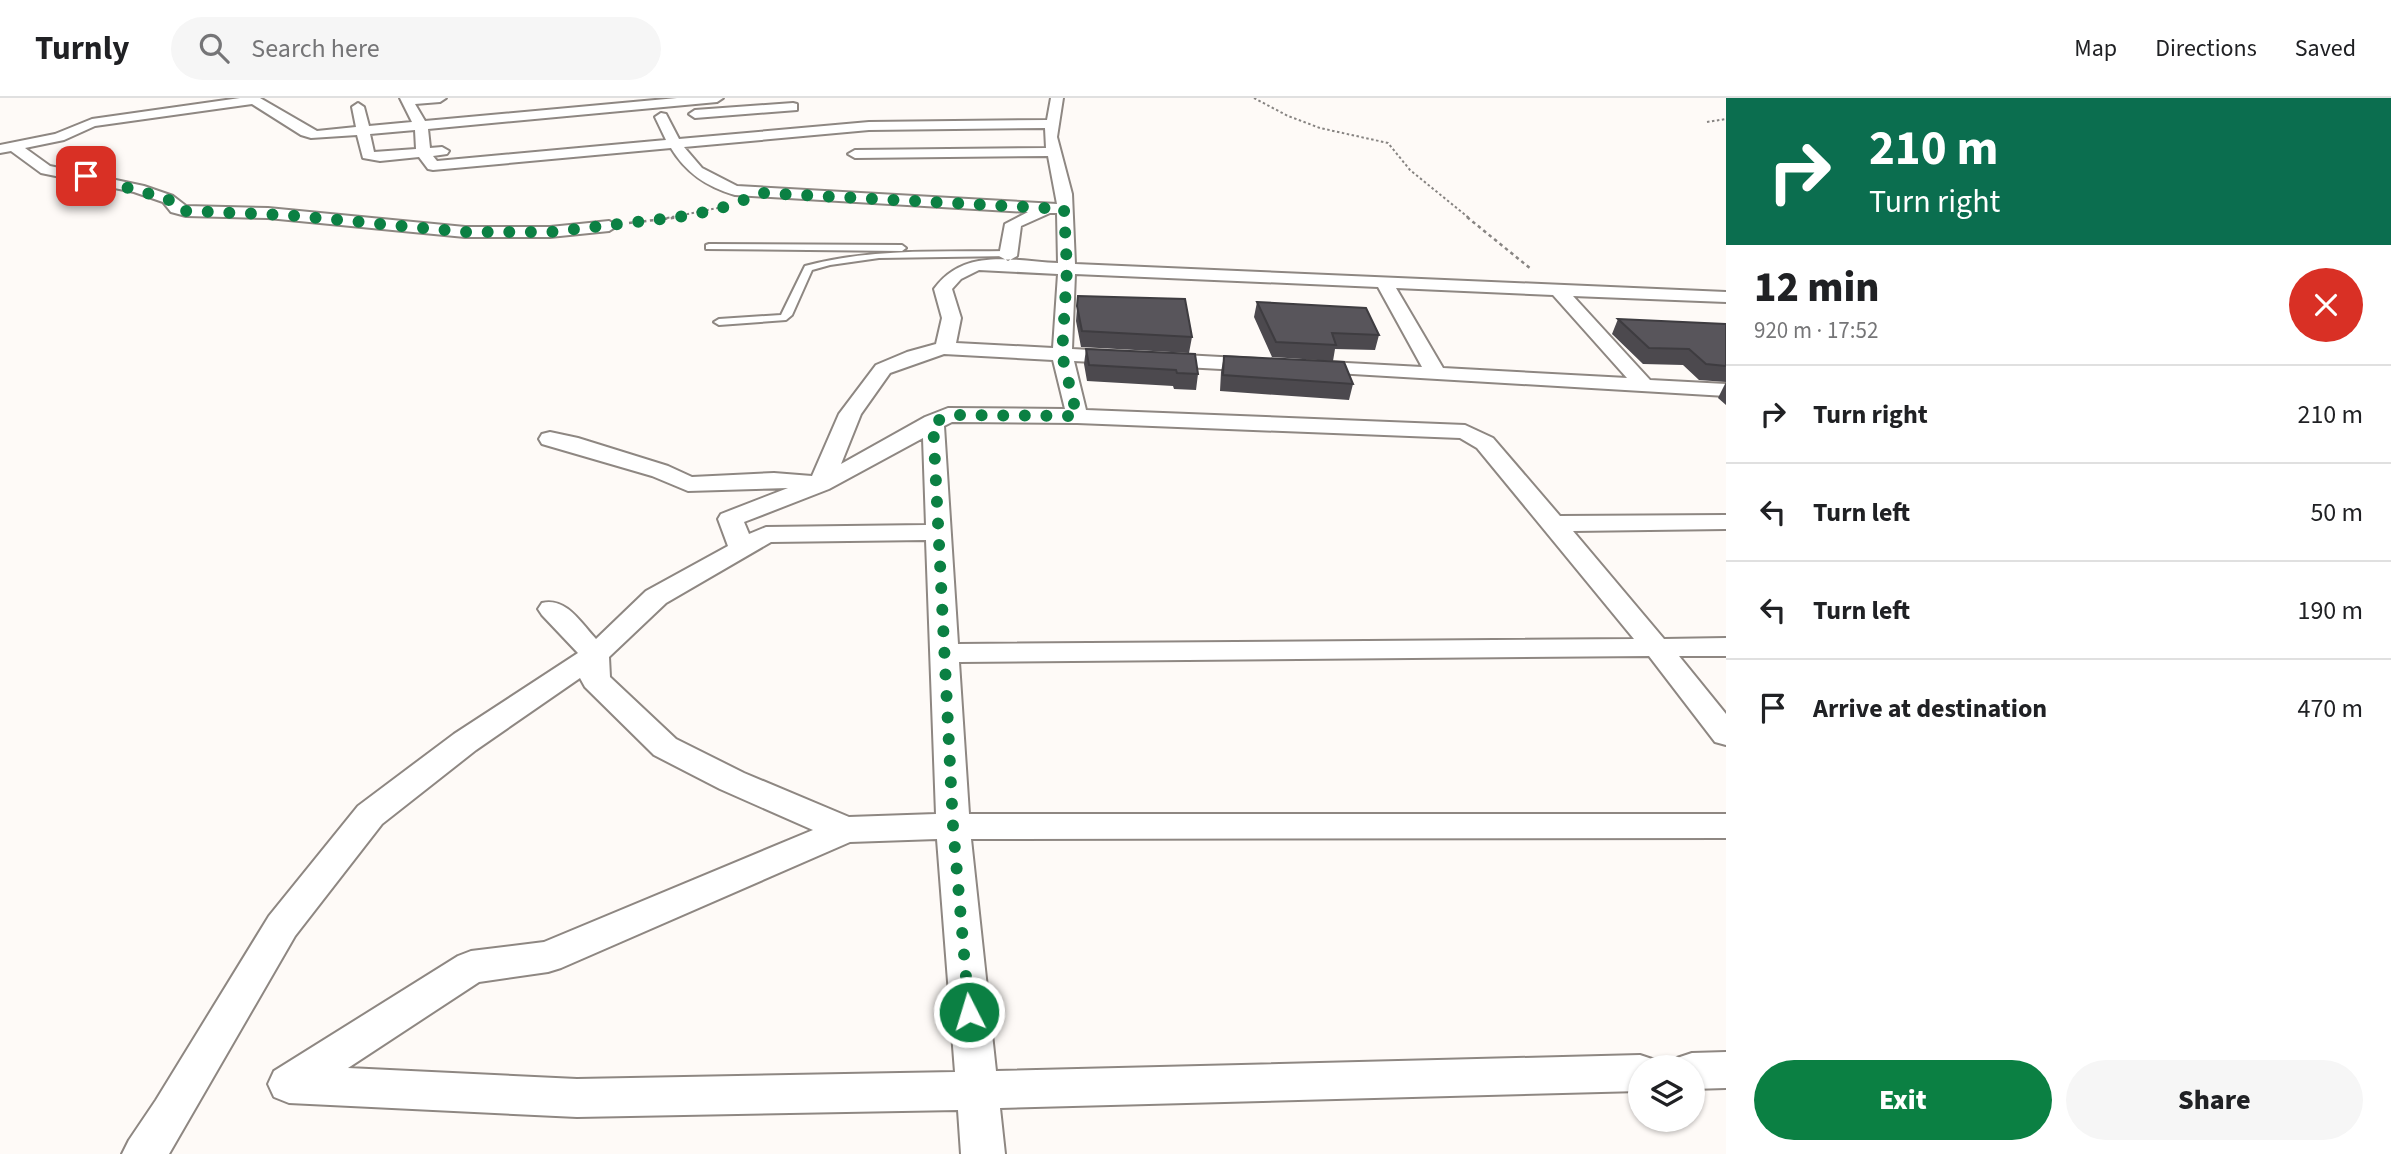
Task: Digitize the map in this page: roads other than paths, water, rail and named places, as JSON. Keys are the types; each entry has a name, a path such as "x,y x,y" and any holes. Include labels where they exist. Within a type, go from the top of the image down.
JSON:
{"street":[{"path":"440,98 406,100 430,165 438,166 937,137 1053,124"},
{"path":"358,107 368,155 373,157 420,133 572,98"},
{"path":"663,108 717,98"},
{"path":"7,148 59,137 92,123 252,99 311,134 364,138 663,108 789,103 825,144"},
{"path":"663,108 668,132 679,151 709,182 735,190 1057,209"},
{"path":"958,111 1053,124"},
{"path":"420,133 668,132 809,125 1053,124"},
{"path":"855,154 1053,124"},
{"path":"1053,124 1064,194 1057,209 1067,269 1062,355 1077,416"},
{"path":"543,171 679,151 809,125"},
{"path":"7,148 46,170 86,176 139,189 168,199 177,209 186,211 287,215 465,232 551,232 609,226"},
{"path":"1008,252 1013,224 1030,214 1057,209"},
{"path":"944,348 953,330 953,314 943,289 955,275 976,265 1726,298"},
{"path":"1384,283 1436,374"},
{"path":"1559,291 1644,385"},
{"path":"821,484 850,414 883,369 914,356 944,348 1726,390"},
{"path":"144,1154 171,1114 282,926 370,815 465,742 595,655 656,597 736,533 933,422 955,415 1077,416 1465,432 1485,443 1657,648 1726,735"},
{"path":"933,422 953,826 983,1154"},
{"path":"550,439 660,471 688,484 736,533 766,535 937,532"},
{"path":"688,484 775,480 821,484"},
{"path":"1553,524 1726,522"},
{"path":"552,609 595,655 595,680 665,747 732,781 846,830"},
{"path":"946,653 1726,647"},
{"path":"1628,1073 976,1092 577,1098 289,1084 471,967 548,957 846,830 953,826 1726,826"},
{"path":"1705,1071 1726,1070"}],"lane":[{"path":"709,247 1008,252"},
{"path":"719,323 783,318 787,315 808,268 819,264 862,258 1008,252"}]}
